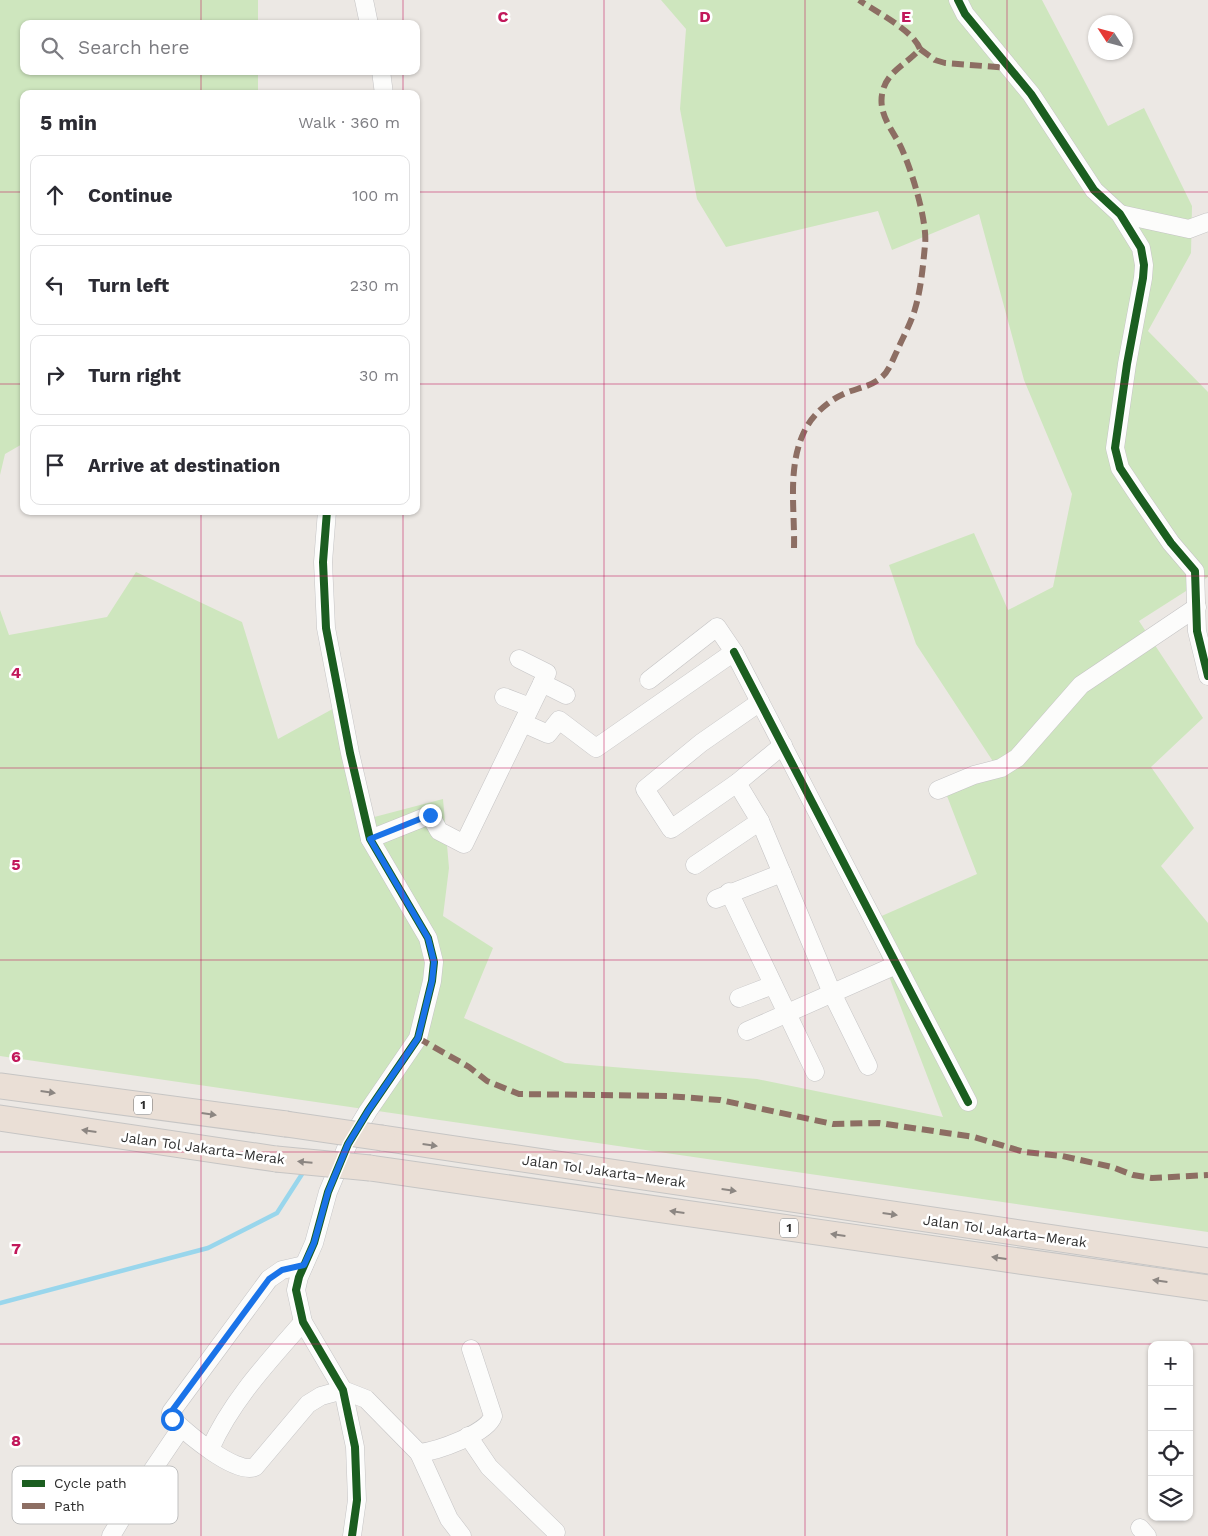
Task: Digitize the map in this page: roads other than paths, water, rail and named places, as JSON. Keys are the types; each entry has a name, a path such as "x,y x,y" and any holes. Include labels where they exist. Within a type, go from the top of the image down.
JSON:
{"highway":[{"name":"Jalan Tol Jakarta–Merak","path":"0,1086 286,1124 1208,1261"},
{"name":"Jalan Tol Jakarta–Merak","path":"0,1118 276,1159 370,1168 1208,1288"}],"street":[{"path":"364,0 368,20"},
{"path":"958,0 965,14 1031,94 1094,190 1120,214 1136,239 1144,265 1119,410 1115,448 1120,468 1171,543 1195,571 1197,631 1208,676"},
{"path":"382,75 383,90"},
{"path":"1120,214 1189,229 1208,222"},
{"path":"327,515 323,562 326,628 350,753 370,839 428,938 434,962 432,981 418,1038 348,1144 328,1192 314,1243 296,1290 303,1322 343,1390 355,1447 357,1500 352,1536"},
{"path":"938,790 974,775 1001,768 1017,758 1080,685 1197,607"},
{"path":"649,680 717,627 734,652 968,1102"},
{"path":"504,697 548,734 559,720 596,748 734,652"},
{"path":"370,839 430,815 439,832 464,844 547,673 519,659"},
{"path":"542,683 566,695"},
{"path":"760,702 701,742 645,789 671,829 737,783 783,745"},
{"path":"737,783 760,821 832,994 868,1066"},
{"path":"695,864 760,821"},
{"path":"782,873 722,895 773,985 815,1072"},
{"path":"747,1031 896,965"},
{"path":"739,998 773,985"},
{"path":"304,1265 277,1273 258,1294 171,1412 172,1419 181,1428 236,1466 249,1469 255,1467 308,1404 321,1396 343,1390 366,1399 419,1453 449,1519 462,1536"},
{"path":"210,1449 227,1416 246,1389 303,1322"},
{"path":"419,1453 433,1452 451,1446 489,1424 493,1416 471,1349"},
{"path":"155,1466 181,1428"},
{"path":"468,1436 489,1468 556,1532"},
{"path":"111,1536 118,1524"}],"waterway":[{"path":"0,1303 208,1248 277,1213 304,1171"}]}
